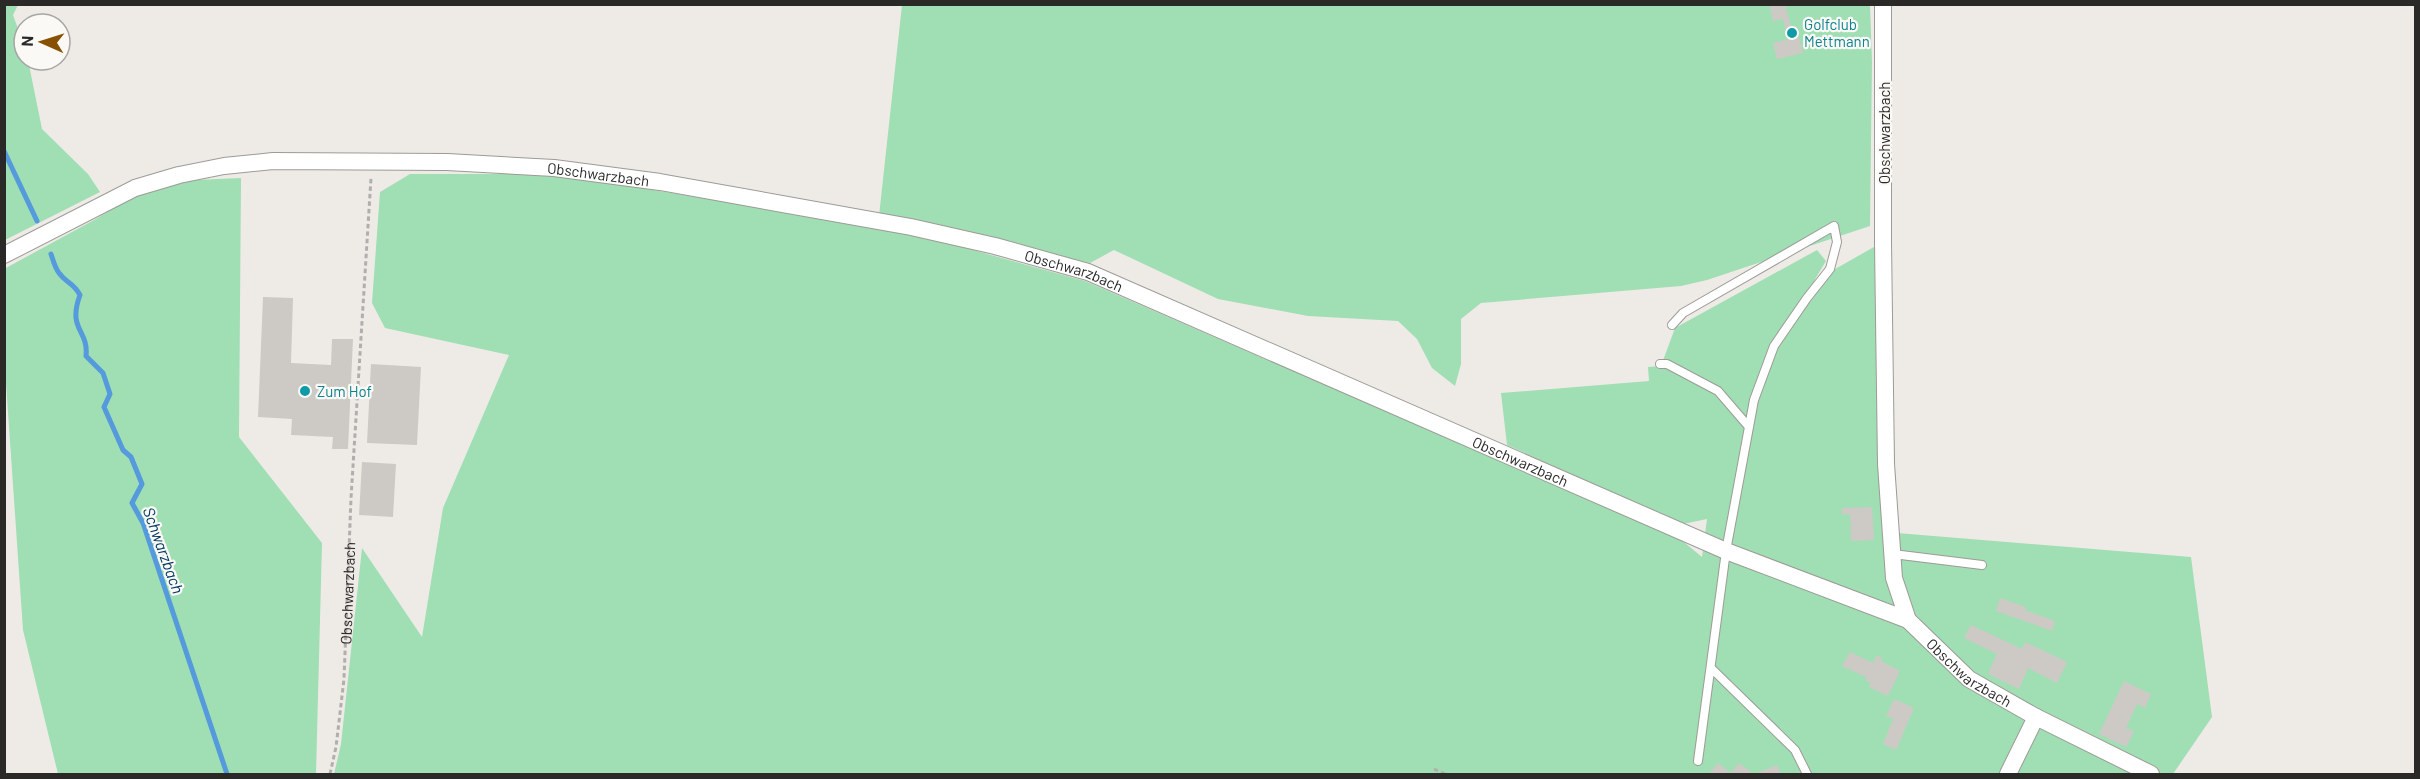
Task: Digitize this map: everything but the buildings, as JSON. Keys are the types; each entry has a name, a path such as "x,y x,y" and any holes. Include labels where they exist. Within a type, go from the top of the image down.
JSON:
{"street":[{"name":"Obschwarzbach","path":"1883,4 1886,441 1894,578 1908,620"},
{"name":"Obschwarzbach","path":"4,255 135,188 179,175 273,161 554,168 660,182 911,228 995,246 1088,272 1726,551 1908,620 1969,679 2036,717 2151,774"},
{"path":"2008,774 2036,717"}],"lane":[{"path":"1672,325 1683,313 1834,226 1837,242 1830,269 1774,346 1754,400 1726,551 1698,761"},
{"path":"1660,364 1668,364 1718,391 1749,427"},
{"path":"1893,554 1982,565"},
{"path":"1711,668 1795,750 1808,774"}],"path":[{"name":"Obschwarzbach","path":"330,774 336,747 344,679 351,498 373,162"},
{"path":"1434,769 1444,774"}],"green space":[{"path":"5,4 18,5 14,12 12,12 12,72 30,72 42,129 88,174 100,192 5,240"},
{"path":"902,5 1870,5 1872,62 1870,226 1707,280 1681,286 1481,303 1461,319 1461,364 1455,386 1432,368 1417,339 1398,321 1308,316 1218,299 1114,250 1090,263 879,216"},
{"path":"410,174 556,174 908,232 1085,281 1679,538 1702,557 1707,519 1683,524 1507,445 1501,393 1649,381 1648,367 1661,366 1675,328 1817,250 1826,261 1814,281 1888,239 1897,533 2191,557 2212,717 2173,774 334,774 341,744 362,548 422,637 443,508 509,355 385,328 372,303 380,192"},
{"path":"241,178 239,437 322,543 316,774 58,774 23,630 5,369 4,269 135,195 194,180"}],"waterway":[{"name":"Schwarzbach","path":"4,151 37,221"},
{"name":"Schwarzbach","path":"51,254 59,273 75,287 80,295 76,316 86,347 86,356 103,373 110,394 104,407 123,450 131,457 142,484 132,503 143,523 227,774"}],"place":[{"name":"Golfclub Mettmann","path":"1792,33"},
{"name":"Zum Hof","path":"305,391"}]}
